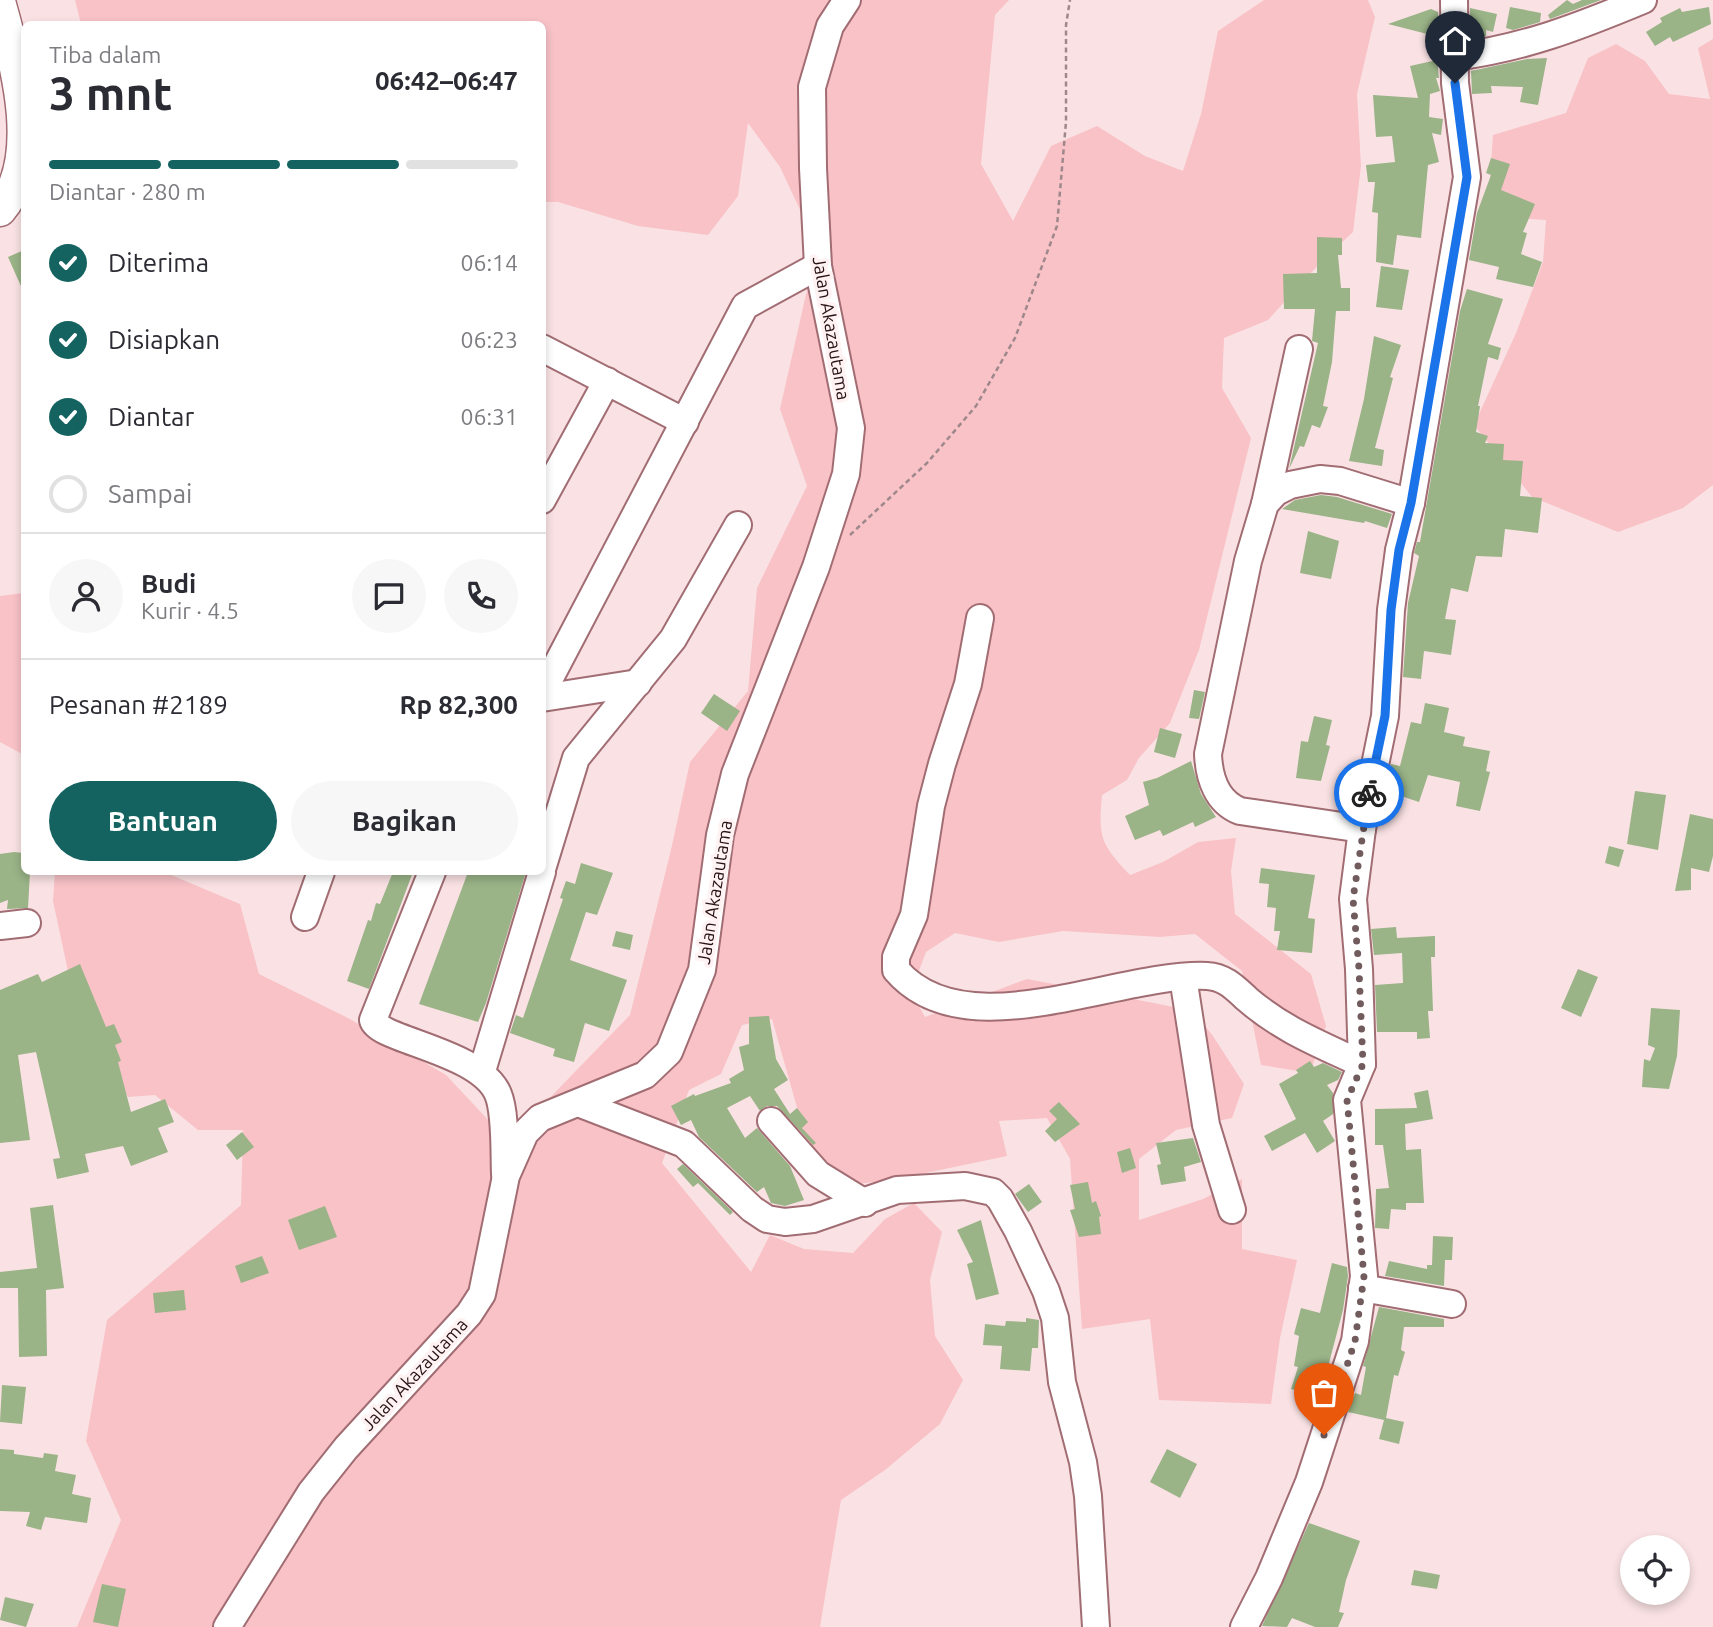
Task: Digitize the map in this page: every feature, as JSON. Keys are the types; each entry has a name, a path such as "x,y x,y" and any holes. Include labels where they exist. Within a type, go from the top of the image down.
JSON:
{"main road":[{"path":"0,5 16,63 21,105"},
{"path":"0,209 8,200 20,172 21,155"}],"street":[{"name":"Jalan Akazautama","path":"227,1627 311,1492 346,1448 469,1314 482,1294 506,1176 526,1133 540,1118 645,1075 669,1052 702,970 720,835 735,774 816,567 846,474 850,428 818,266 812,87 830,26 846,0"},
{"path":"1244,1627 1269,1578 1309,1482 1355,1341 1364,1276 1347,1100 1363,1064 1353,899 1362,828 1385,716 1391,610 1399,550 1411,503 1467,177 1455,83 1454,0"},
{"path":"1455,57 1493,52 1562,33 1643,0"},
{"path":"546,679 553,648 685,422 745,306 818,266"},
{"path":"1299,349 1265,504 1248,561 1208,754 1213,781 1219,796 1228,806 1240,811 1362,828"},
{"path":"546,350 685,422"},
{"path":"546,493 607,381"},
{"path":"1265,504 1276,492 1290,485 1320,479 1340,481 1411,503"},
{"path":"546,857 576,758 673,639 738,525"},
{"path":"979,618 968,684 931,806 914,915 896,957 896,970 920,991 953,1005 990,1007 1094,993 1183,977 1209,976 1226,981 1274,1022 1363,1064"},
{"path":"546,695 638,683"},
{"path":"305,917 320,875"},
{"path":"431,875 373,1020 379,1029 482,1071 498,1094 506,1176"},
{"path":"482,1071 541,875"},
{"path":"0,926 27,923"},
{"path":"1183,977 1206,1125 1232,1210"},
{"path":"578,1103 684,1144 752,1209 767,1219 785,1222 813,1219 897,1190 965,1186 993,1192 1000,1199 1046,1290 1059,1342 1062,1382 1083,1462 1096,1627"},
{"path":"771,1121 818,1174 865,1203"},
{"path":"1362,1288 1452,1304"}],"path":[{"path":"846,538 927,463 968,416 1015,338 1057,226 1066,122 1066,25 1070,0"}],"shaded area":[{"path":"75,0 1009,0 995,15 981,164 1013,221 1051,146 1097,126 1145,156 1183,171 1201,114 1218,31 1264,0 1368,0 1375,17 1357,94 1361,166 1353,232 1321,262 1268,320 1224,338 1222,388 1251,438 1199,650 1170,723 1139,758 1127,780 1102,795 1101,810 1101,831 1107,847 1130,875 1163,862 1198,842 1236,838 1231,871 1235,914 1311,974 1326,1026 1310,1073 1261,1065 1242,971 1195,934 1160,937 1063,931 999,942 955,933 926,952 911,992 925,1017 1027,979 1193,1011 1244,1084 1232,1118 1176,1130 1139,1159 1139,1220 1203,1199 1242,1179 1242,1249 1297,1260 1280,1338 1271,1404 1159,1400 1150,1319 1082,1329 1070,1159 1047,1118 999,1121 1007,1156 892,1180 839,1186 811,1157 772,1019 742,1025 721,1074 689,1090 662,1163 751,1272 770,1235 804,1249 853,1253 885,1219 914,1203 942,1232 930,1280 935,1336 963,1380 940,1424 885,1470 841,1500 820,1627 77,1627 121,1520 86,1441 107,1320 241,1205 243,1130 198,1130 155,1095 128,1097 74,999 53,901 55,875 171,875 240,904 259,974 348,1018 446,1075 508,1141 630,1015 690,762 748,691 757,588 807,486 780,409 817,246 780,167 748,123 738,196 708,235 638,226 558,202 546,202 546,21 80,21"},
{"path":"1713,39 1713,485 1683,508 1618,532 1532,497 1474,425 1516,333 1543,262 1546,220 1499,217 1489,194 1493,135 1566,113 1588,58 1616,44 1645,61 1669,94 1710,99 1698,48"},
{"path":"21,593 21,753 0,742 0,596"}],"building":[{"path":"1567,0 1573,4 1582,0 1601,0 1550,19 1548,15"},
{"path":"1510,7 1541,13 1540,22 1513,30 1506,28"},
{"path":"1709,7 1711,24 1673,42 1670,37 1655,46 1646,32 1662,22 1660,18 1680,8 1682,12"},
{"path":"1470,8 1497,14 1493,32 1486,30 1486,36 1470,39"},
{"path":"1431,9 1438,12 1439,37 1388,24"},
{"path":"1547,58 1538,105 1520,102 1523,87 1491,86 1492,93 1472,94 1471,71 1527,59"},
{"path":"1437,60 1439,78 1436,78 1440,91 1430,94 1429,117 1443,119 1441,135 1432,133 1439,162 1428,165 1421,238 1397,235 1393,265 1376,262 1378,213 1372,212 1375,182 1368,182 1366,165 1395,162 1392,136 1376,137 1373,95 1418,98 1410,66"},
{"path":"1491,158 1510,164 1501,190 1535,204 1523,232 1527,233 1521,254 1542,262 1533,287 1496,279 1499,267 1469,260 1477,213 1491,175 1486,173"},
{"path":"1317,237 1342,238 1342,255 1338,255 1341,288 1350,288 1350,311 1336,311 1332,362 1323,406 1328,407 1320,428 1312,425 1304,447 1300,446 1289,469 1318,343 1312,341 1315,309 1284,309 1283,274 1317,273"},
{"path":"21,251 21,286 8,257"},
{"path":"1381,266 1409,270 1402,310 1376,307"},
{"path":"1467,289 1503,299 1488,344 1501,348 1498,360 1488,357 1478,406 1476,432 1488,436 1485,443 1504,444 1503,460 1523,461 1520,496 1542,498 1538,533 1505,529 1502,557 1476,556 1468,592 1451,588 1445,619 1456,620 1451,655 1424,651 1421,679 1403,677 1408,603 1419,556 1414,553 1417,542 1420,542 1460,311"},
{"path":"1374,336 1401,345 1390,377 1393,378 1375,448 1384,450 1382,466 1349,461 1364,399"},
{"path":"1321,495 1337,497 1392,514 1387,528 1365,521 1364,523 1282,509 1295,500"},
{"path":"1308,531 1339,541 1331,579 1300,573"},
{"path":"1194,690 1205,692 1199,719 1189,718"},
{"path":"714,694 740,711 727,731 701,713"},
{"path":"1425,703 1449,708 1444,732 1465,737 1463,746 1490,751 1486,771 1490,772 1480,811 1456,806 1460,782 1428,775 1419,802 1386,791 1391,764 1400,766 1411,722 1421,724"},
{"path":"1314,716 1332,720 1326,745 1330,746 1321,781 1296,778 1301,741 1308,742"},
{"path":"1160,728 1182,734 1175,758 1154,752"},
{"path":"1191,761 1201,794 1216,817 1195,827 1193,822 1163,836 1160,830 1135,840 1125,816 1149,805 1143,782"},
{"path":"1635,791 1666,795 1658,850 1627,844"},
{"path":"1690,814 1713,819 1713,856 1709,872 1691,868 1691,890 1675,891"},
{"path":"1609,846 1624,850 1619,867 1605,863"},
{"path":"21,853 21,875 30,875 28,908 7,909 8,900 0,903 0,854"},
{"path":"581,863 613,873 597,915 586,912 570,960 627,980 609,1031 585,1023 574,1062 553,1056 555,1049 510,1033 516,1015 523,1018 563,899 560,898 566,881 575,884"},
{"path":"1261,868 1315,875 1308,918 1315,919 1312,953 1277,950 1280,931 1274,931 1276,908 1267,907 1269,884 1259,883"},
{"path":"392,875 412,875 369,989 347,981 368,920 371,921 376,903 380,904"},
{"path":"467,875 525,875 478,1022 419,1004"},
{"path":"1396,927 1397,938 1435,936 1435,957 1431,957 1433,1011 1428,1011 1430,1038 1417,1039 1417,1032 1377,1032 1375,985 1403,983 1402,953 1374,955 1371,929"},
{"path":"616,931 633,935 630,950 612,946"},
{"path":"80,964 106,1027 114,1024 122,1042 115,1045 121,1061 118,1062 131,1112 165,1099 174,1122 158,1128 168,1152 131,1166 123,1146 85,1154 89,1172 57,1179 53,1159 60,1158 36,1052 18,1055 30,1140 0,1143 0,990 38,974 42,982"},
{"path":"1578,969 1598,977 1581,1017 1561,1008"},
{"path":"1651,1008 1680,1010 1677,1056 1669,1089 1642,1087 1644,1059 1650,1061 1655,1048 1648,1045"},
{"path":"769,1016 776,1059 788,1080 774,1089 790,1114 797,1108 808,1122 802,1128 816,1143 813,1145 777,1106 767,1106 760,1111 750,1096 727,1108 745,1138 757,1128 790,1166 804,1200 785,1206 771,1203 764,1187 757,1192 699,1137 691,1120 681,1125 671,1106 694,1094 695,1096 731,1083 729,1079 744,1070 739,1047 749,1044 749,1017"},
{"path":"1310,1061 1314,1067 1323,1063 1342,1072 1338,1080 1327,1085 1333,1093 1333,1114 1323,1121 1335,1141 1317,1153 1305,1133 1272,1151 1264,1136 1296,1119 1279,1084 1298,1073 1296,1070"},
{"path":"1428,1090 1433,1119 1405,1124 1406,1150 1421,1149 1424,1203 1406,1203 1406,1210 1391,1209 1389,1229 1375,1228 1376,1189 1389,1188 1383,1145 1375,1145 1375,1109 1417,1108 1414,1093"},
{"path":"1059,1102 1080,1124 1055,1142 1045,1131 1057,1119 1049,1111"},
{"path":"242,1132 254,1147 237,1160 226,1145"},
{"path":"1193,1138 1201,1162 1184,1167 1186,1181 1161,1185 1157,1165 1161,1164 1156,1143"},
{"path":"1130,1148 1136,1168 1122,1173 1117,1152"},
{"path":"683,1164 733,1212 730,1215 698,1183 693,1187 677,1169"},
{"path":"1088,1182 1092,1203 1096,1201 1101,1216 1101,1234 1079,1237 1070,1210 1075,1209 1070,1185"},
{"path":"1029,1184 1042,1202 1028,1212 1015,1194"},
{"path":"53,1205 64,1288 46,1290 47,1356 19,1357 18,1288 0,1288 0,1272 37,1268 30,1208"},
{"path":"325,1206 337,1237 299,1250 288,1220"},
{"path":"981,1220 999,1294 976,1300 967,1264 973,1262 957,1230"},
{"path":"1433,1236 1453,1237 1452,1260 1445,1260 1444,1286 1385,1276 1389,1261 1427,1269 1427,1265 1432,1265"},
{"path":"262,1256 269,1273 241,1283 235,1266"},
{"path":"1332,1263 1347,1267 1348,1276 1343,1310 1320,1397 1291,1389 1298,1367 1294,1366 1299,1336 1294,1334 1301,1308 1320,1313"},
{"path":"184,1290 186,1310 155,1313 153,1293"},
{"path":"1379,1307 1444,1319 1444,1327 1404,1327 1401,1350 1405,1352 1398,1376 1394,1375 1386,1418 1404,1422 1399,1444 1379,1439 1384,1420 1348,1412 1355,1393 1361,1395 1366,1367 1363,1366"},
{"path":"1026,1318 1039,1320 1038,1348 1032,1348 1030,1371 1000,1369 1002,1346 983,1345 985,1324 1005,1326 1006,1321 1026,1322"},
{"path":"2,1385 26,1387 22,1424 0,1422"},
{"path":"0,1449 43,1458 44,1453 58,1455 55,1471 76,1475 72,1494 91,1498 87,1523 45,1517 41,1530 26,1526 30,1512 0,1511"},
{"path":"1167,1449 1197,1464 1180,1498 1150,1482"},
{"path":"1309,1523 1360,1541 1346,1580 1339,1612 1344,1613 1338,1627 1315,1627 1292,1618 1287,1627 1262,1626"},
{"path":"1414,1570 1440,1575 1437,1589 1411,1585"},
{"path":"102,1584 126,1589 118,1627 93,1622"},
{"path":"5,1597 34,1604 26,1627 0,1620"}],"way so far":[{"path":"1324,1435 1355,1341 1364,1276 1347,1100 1363,1064 1353,899 1369,793"}],"route":[{"path":"1369,793 1385,716 1391,610 1399,550 1411,503 1467,177 1455,83"}]}
